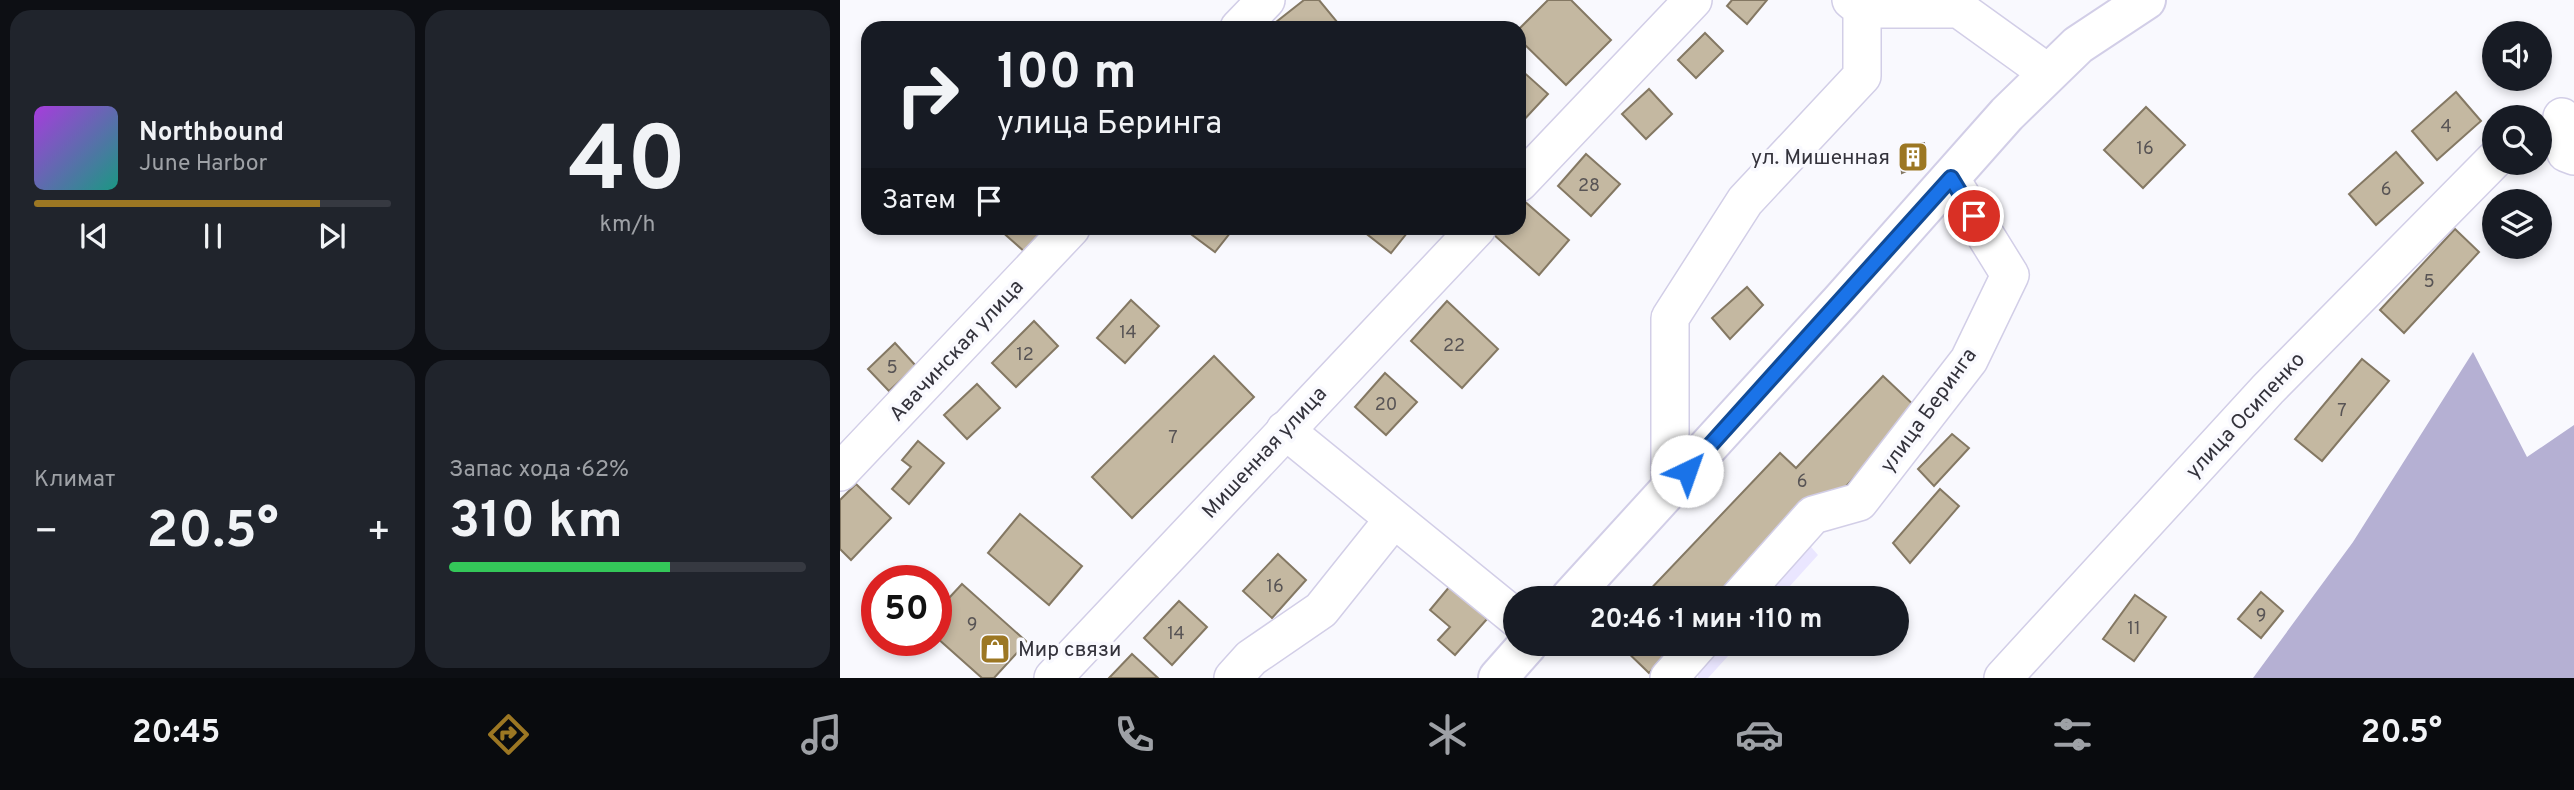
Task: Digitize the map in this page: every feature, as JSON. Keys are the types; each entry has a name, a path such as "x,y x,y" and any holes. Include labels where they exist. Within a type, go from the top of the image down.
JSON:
{"main road":[{"path":"1581,586 2007,114 2078,45 2146,0"},
{"path":"1498,678 1517,656"}],"street":[{"path":"1246,21 1266,0"},
{"path":"1526,176 1693,0"},
{"path":"1670,490 1670,317 1745,201 1862,76 1857,4 1959,9 2048,72"},
{"path":"2559,119 2566,153 2574,156"},
{"name":"улица Осипенко","path":"2003,678 2268,389 2482,172"},
{"name":"улица Беринга","path":"1750,586 1813,515 1859,502 1969,360 2010,275 1951,178"},
{"name":"Авачинская улица","path":"840,472 1064,235"},
{"name":"Мишенная улица","path":"1053,678 1470,235"},
{"path":"1285,430 1503,608"},
{"path":"1233,678 1251,658 1321,610 1393,520"},
{"path":"1669,678 1688,656"}],"shaded area":[{"path":"2473,352 2527,457 2574,425 2574,678 2253,678 2353,542"},
{"path":"1798,532 1818,555 1790,586 1750,586"},
{"path":"1699,656 1728,656 1708,678 1698,678"}],"building":[{"path":"1304,0 1319,0 1336,21 1277,21"},
{"path":"1548,0 1571,0 1611,40 1566,85 1526,46 1526,22"},
{"path":"1732,0 1767,0 1747,24 1727,6"},
{"path":"1705,33 1723,51 1696,78 1678,60"},
{"path":"1526,74 1548,94 1526,118"},
{"path":"1649,89 1672,114 1646,139 1622,114"},
{"path":"2456,92 2481,121 2437,160 2412,131"},
{"path":"2146,107 2185,145 2143,188 2104,150"},
{"name":"ул. Мишенная","path":"1924,143 1925,150 1913,168 1902,173 1901,164 1916,144"},
{"path":"2396,152 2423,183 2376,225 2349,194"},
{"path":"1586,154 1620,184 1591,216 1558,186"},
{"path":"1526,203 1569,240 1539,275 1494,235 1526,235"},
{"path":"2455,229 2479,252 2404,333 2380,310"},
{"path":"1006,235 1042,235 1026,253"},
{"path":"1192,235 1228,235 1215,252"},
{"path":"1368,235 1405,235 1391,253"},
{"path":"1747,287 1763,305 1730,339 1712,318"},
{"path":"1131,300 1159,326 1125,363 1097,338"},
{"path":"1447,301 1498,349 1462,388 1411,341"},
{"path":"1034,321 1058,346 1016,387 992,363"},
{"path":"895,343 916,366 889,391 868,369"},
{"path":"1214,356 1254,397 1132,518 1092,477"},
{"path":"2362,359 2389,381 2322,461 2295,439"},
{"path":"1385,373 1417,402 1386,435 1355,407"},
{"path":"1883,376 1919,410 1828,505 1818,495 1731,586 1653,586 1780,453 1796,468"},
{"path":"977,384 1000,408 967,439 944,415"},
{"path":"1952,434 1969,448 1934,486 1918,469"},
{"path":"918,441 944,463 909,504 892,489 911,467 902,460"},
{"path":"856,484 891,518 851,560 840,549 840,500"},
{"path":"1940,489 1959,506 1910,563 1893,543"},
{"path":"1020,514 1082,566 1049,605 988,553"},
{"path":"1278,554 1306,580 1272,618 1243,591"},
{"path":"962,584 1027,642 994,678 982,678 952,651 952,595"},
{"path":"1450,586 1487,619 1455,655 1438,640 1450,627 1430,610"},
{"path":"2261,592 2283,611 2261,638 2238,619"},
{"path":"2135,595 2166,617 2134,661 2103,639"},
{"path":"1179,601 1207,627 1172,665 1144,638"},
{"path":"1132,654 1158,678 1109,678"},
{"path":"1631,656 1665,656 1649,673"}],"place":[{"name":"ул. Мишенная","path":"1913,157"},
{"name":"Мир связи","path":"995,649"}],"route":[{"path":"1687,471 1951,178 1974,216"}]}
